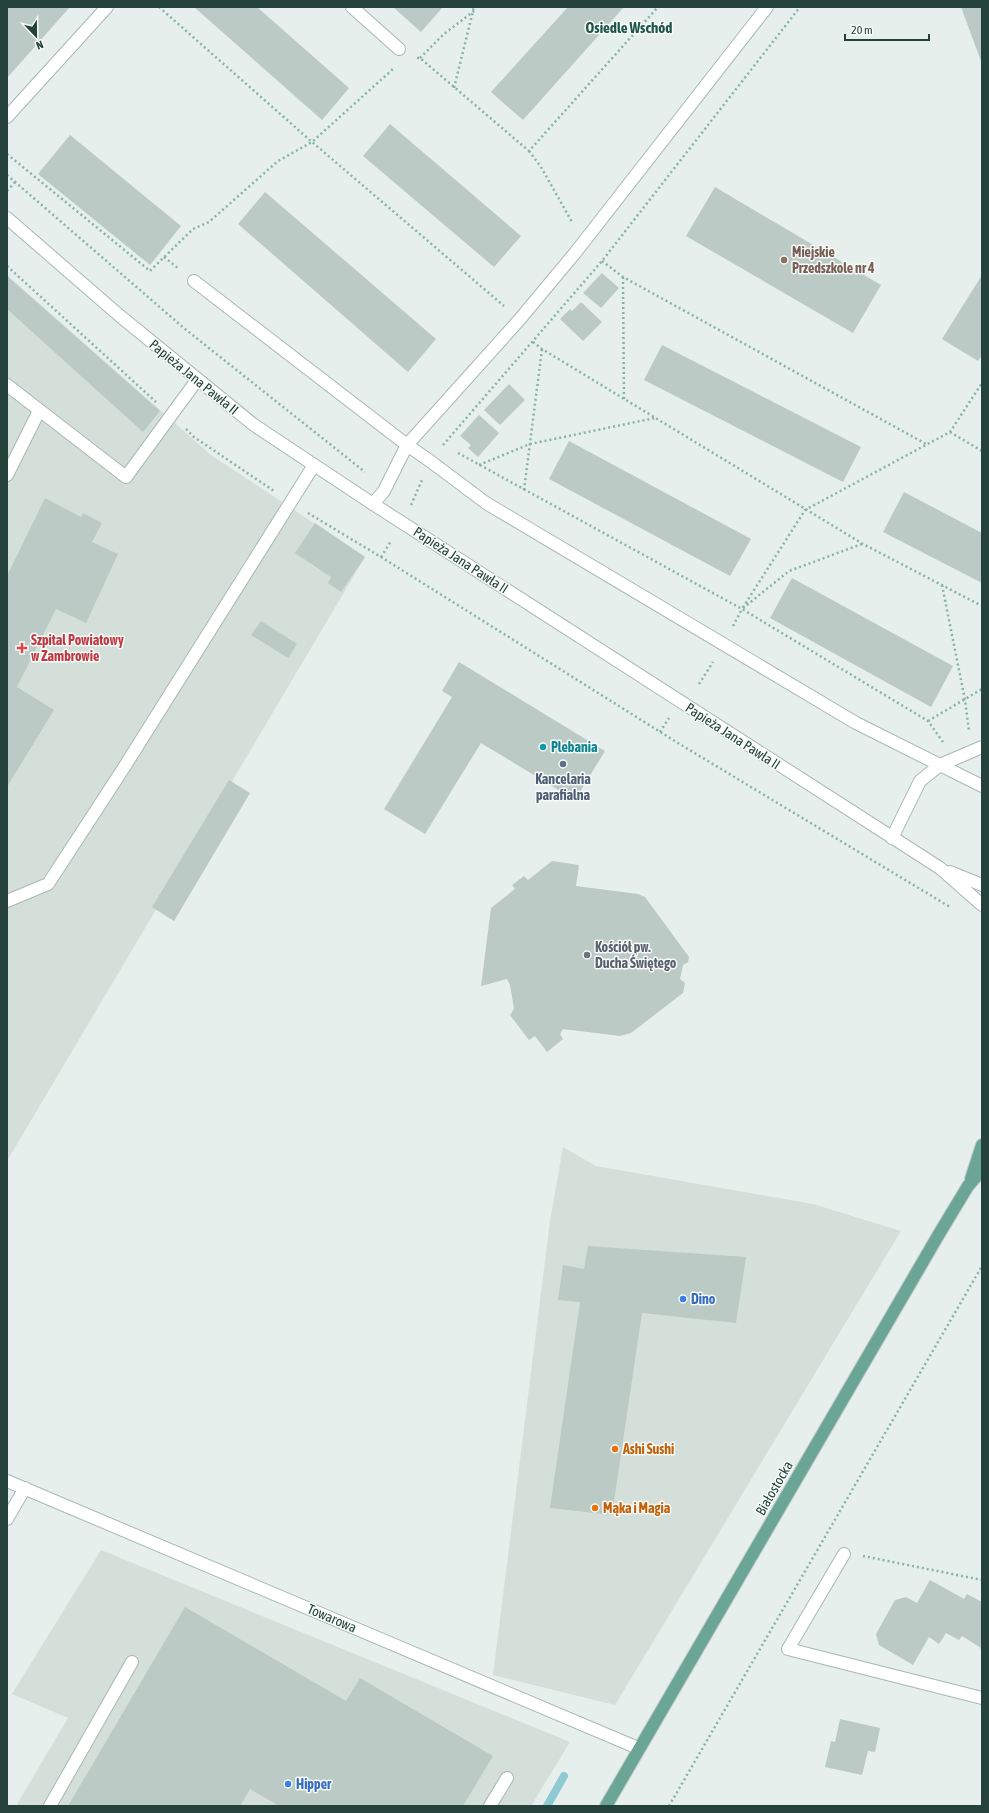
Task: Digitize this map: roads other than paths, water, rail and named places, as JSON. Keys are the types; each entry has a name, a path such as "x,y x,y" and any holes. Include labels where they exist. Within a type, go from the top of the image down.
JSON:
{"main road":[{"name":"Białostocka","path":"968,1186 982,1145"},
{"name":"Białostocka","path":"606,1806 638,1748 839,1408 939,1234 968,1186 982,1170"}],"street":[{"path":"9,110 108,7"},
{"path":"352,7 399,49"},
{"path":"373,504 384,491 407,445 520,319 575,253 768,7"},
{"name":"Papieża Jana Pawła II","path":"7,218 197,380 254,425 373,504 892,838 940,868 982,886"},
{"path":"194,281 486,504 856,723 982,786"},
{"path":"7,385 126,477 197,380"},
{"path":"7,475 39,411"},
{"path":"7,901 48,884 124,769 314,465"},
{"path":"892,838 920,781 940,765 977,749"},
{"name":"Papieża Jana Pawła II","path":"940,868 982,905"},
{"name":"Towarowa","path":"7,1480 638,1748"},
{"path":"7,1518 25,1488"},
{"path":"844,1554 788,1649 982,1698"},
{"path":"50,1806 132,1662"},
{"path":"490,1806 506,1778"}],"waterway":[{"path":"547,1806 564,1776"}],"place":[{"name":"Miejskie Przedszkole nr 4","path":"784,260"},
{"name":"Szpital Powiatowy w Zambrowie","path":"22,648"},
{"name":"Plebania","path":"543,747"},
{"name":"Kancelaria parafialna","path":"563,764"},
{"name":"Kościół pw. Ducha Świętego","path":"587,955"},
{"name":"Dino","path":"683,1299"},
{"name":"Ashi Sushi","path":"615,1449"},
{"name":"Mąka i Magia","path":"595,1508"},
{"name":"Hipper","path":"288,1784"}],"district":[{"name":"Osiedle Wschód","path":"629,27"}]}
